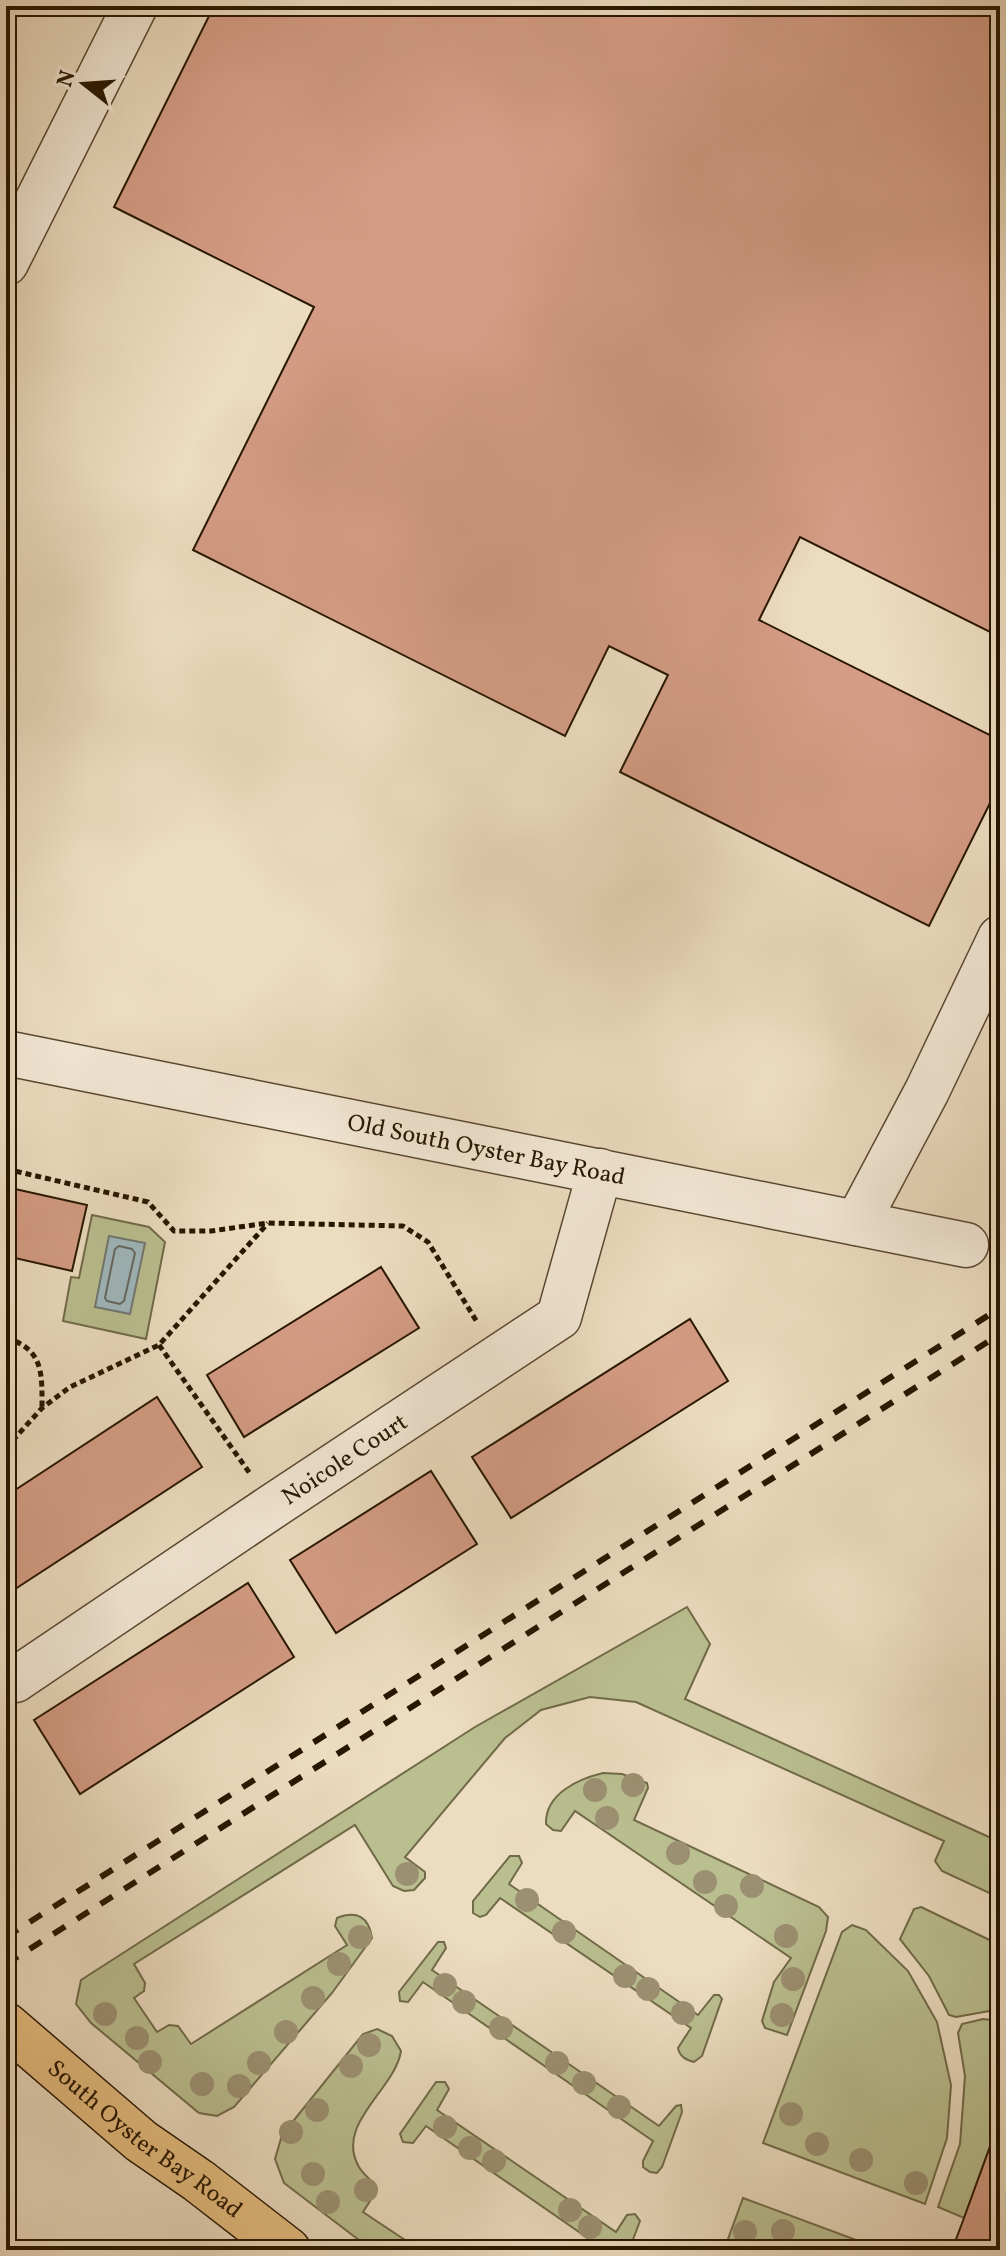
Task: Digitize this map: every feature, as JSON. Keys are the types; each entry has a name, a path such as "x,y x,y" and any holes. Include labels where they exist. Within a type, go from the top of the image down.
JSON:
{"main road":[{"name":"South Oyster Bay Road","path":"6,2025 141,2141 199,2181 288,2250"}],"street":[{"path":"6,263 135,6"},
{"path":"857,1223 927,1091 1000,938"},
{"name":"Old South Oyster Bay Road","path":"6,1053 966,1245"},
{"name":"Noicole Court","path":"6,1673 15,1680 559,1317 600,1171"}],"path":[{"path":"6,1169 148,1202 174,1231 211,1231 268,1223 403,1226 428,1242 498,1358"},
{"path":"6,1448 42,1408 70,1387 159,1345 268,1223"},
{"path":"6,1338 24,1343 42,1370 42,1408"},
{"path":"159,1345 273,1506"}],"green space":[{"path":"92,1215 149,1227 165,1242 146,1339 63,1321 71,1277 79,1278"},
{"path":"687,1607 710,1644 685,1699 1000,1842 1000,1898 942,1871 935,1861 944,1841 636,1702 590,1697 541,1710 505,1738 405,1857 425,1872 425,1878 414,1890 404,1891 393,1886 355,1825 134,1964 145,1983 144,1991 134,1998 157,2032 169,2025 178,2026 191,2044 347,1945 335,1926 337,1918 356,1915 365,1920 372,1938 332,1993 234,2107 217,2116 199,2113 91,2023 76,2004 81,1980 475,1727"},
{"path":"603,1773 622,1774 647,1783 648,1788 634,1820 819,1907 828,1917 826,1931 787,2035 765,2028 762,2021 774,1982 791,1958 575,1811 561,1831 553,1830 546,1824 547,1813 557,1796 583,1779"},
{"path":"510,1856 519,1856 522,1863 509,1884 698,2015 714,1995 719,1995 722,1999 702,2056 694,2062 684,2058 679,2051 691,2028 500,1898 486,1915 480,1917 473,1913 473,1901"},
{"path":"921,1907 1000,1945 1000,2011 956,2017 949,2015 929,1976 900,1939 914,1909"},
{"path":"852,1925 866,1930 908,1971 937,2022 951,2085 947,2138 925,2204 763,2143 842,1932"},
{"path":"438,1942 444,1942 446,1948 432,1970 659,2126 676,2106 681,2105 682,2112 657,2173 643,2167 653,2141 423,1982 408,2002 400,2001 399,1992"},
{"path":"983,2019 1000,2021 1000,2119 964,2218 938,2207 960,2144 965,2076 958,2033 962,2024"},
{"path":"377,2029 392,2036 401,2051 388,2080 368,2108 354,2136 353,2151 359,2167 377,2190 363,2212 420,2250 372,2250 284,2183 275,2159 282,2135 363,2034"},
{"path":"436,2082 445,2082 449,2089 437,2110 616,2232 627,2215 635,2214 640,2221 629,2250 605,2250 426,2126 413,2143 403,2142 400,2134"},
{"path":"743,2198 883,2250 724,2250"}],"water":[{"path":"109,1236 145,1243 130,1314 95,1307"}],"building":[{"path":"214,6 1000,6 1000,637 800,537 759,620 1000,740 1000,783 929,926 620,772 668,675 609,646 565,736 193,550 314,307 114,207"},
{"path":"6,1187 87,1205 72,1271 6,1256"},
{"path":"381,1267 419,1328 244,1437 207,1375"},
{"path":"690,1319 728,1381 511,1518 472,1457"},
{"path":"157,1397 202,1467 6,1595 6,1496"},
{"path":"431,1471 477,1544 336,1633 290,1560"},
{"path":"248,1583 294,1657 80,1794 34,1720"},
{"path":"1000,2119 1000,2250 952,2250 964,2218"}],"railway":[{"path":"6,1937 1000,1308"},
{"path":"6,1964 1000,1334"}]}
